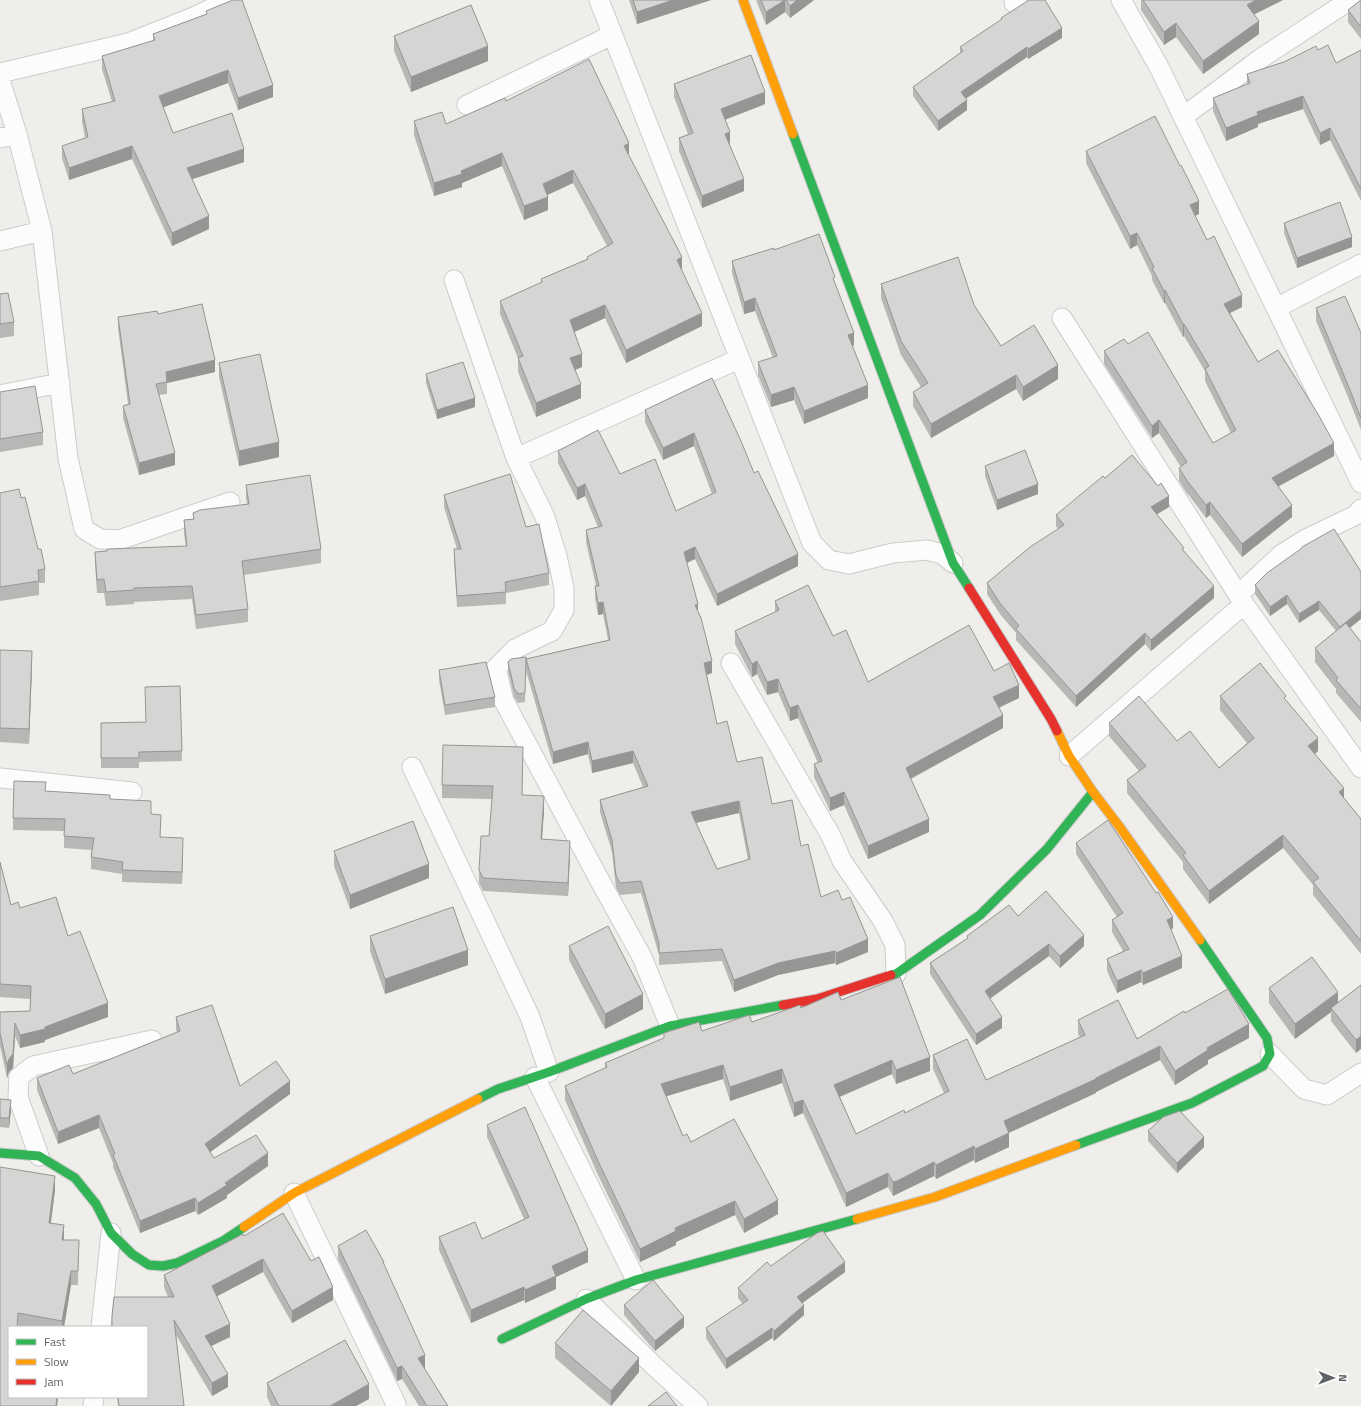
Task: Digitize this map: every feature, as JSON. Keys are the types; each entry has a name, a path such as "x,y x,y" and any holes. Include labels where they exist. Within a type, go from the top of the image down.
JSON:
{"street":[{"path":"0,73 128,43 196,16 229,0"},
{"path":"599,0 812,543 829,560 849,564 893,554 928,550 942,554 953,563"},
{"path":"743,0 953,563 1051,718 1069,756 1093,792 1124,832 1241,999 1267,1038 1270,1054 1304,1089 1327,1095 1361,1074"},
{"path":"1120,0 1159,67 1361,483"},
{"path":"1183,117 1260,59 1350,0"},
{"path":"467,105 612,35"},
{"path":"0,80 8,136 42,231 68,458 84,528 100,538 119,540 230,502"},
{"path":"0,241 42,231"},
{"path":"1276,308 1361,264"},
{"path":"454,280 516,458 545,517 557,556 564,588 564,610 552,631 515,649 496,668 504,701 600,881 642,956 670,1026"},
{"path":"1062,318 1241,599 1361,768"},
{"path":"516,458 739,359"},
{"path":"0,395 60,383"},
{"path":"1069,756 1241,599 1282,554 1306,539 1356,515 1361,509"},
{"path":"731,663 831,836 842,861 883,921 895,945 896,974"},
{"path":"412,767 530,1017 542,1074 636,1280"},
{"path":"0,778 132,792"},
{"path":"0,1153 39,1156 75,1178 96,1204 111,1233 132,1254 149,1265 163,1266 177,1263 223,1241 294,1193 498,1089 670,1026 817,1000 896,974 980,915 1047,849 1093,792"},
{"path":"39,1156 18,1097 19,1077 33,1066 152,1040"},
{"path":"502,1340 586,1299 636,1280 935,1197 1192,1103 1263,1066 1270,1054"},
{"path":"294,1193 396,1404"},
{"path":"101,1326 111,1233"},
{"path":"586,1299 698,1406"}],"building":[{"path":"233,0 242,0 273,85 238,98 228,70 159,96 173,133 232,113 244,149 187,168 209,216 172,233 132,146 69,168 62,146 88,137 82,109 115,101 102,56 155,40 153,34 207,14 206,11"},
{"path":"633,0 673,0 637,12"},
{"path":"761,0 785,0 766,12"},
{"path":"786,0 797,0 790,6"},
{"path":"1029,0 1045,0 1062,28 1028,49 1027,47 961,92 967,100 938,121 913,87 963,51 960,47"},
{"path":"1143,0 1256,0 1247,5 1259,21 1203,61 1176,23 1164,32"},
{"path":"1361,0 1361,27 1348,10"},
{"path":"471,5 488,46 411,77 394,36"},
{"path":"1328,45 1336,63 1361,50 1361,189 1330,128 1320,133 1303,96 1257,112 1258,115 1226,128 1213,98 1250,83 1247,74 1284,62 1316,46 1318,50"},
{"path":"751,55 765,92 721,109 730,132 725,134 744,179 702,196 679,138 693,133 674,84"},
{"path":"589,59 629,143 624,146 682,257 677,260 702,313 626,350 605,305 570,320 582,354 570,358 581,384 536,403 518,358 523,356 500,301 542,282 541,279 588,259 587,257 613,243 573,170 543,184 548,197 524,206 502,153 461,171 462,174 434,183 414,121 442,112 446,124 505,98 506,101"},
{"path":"1155,116 1199,201 1190,205 1207,240 1214,236 1242,295 1224,304 1258,362 1278,350 1318,414 1334,443 1272,478 1292,505 1242,544 1210,502 1206,505 1188,482 1179,468 1187,462 1159,420 1152,426 1104,351 1124,339 1128,344 1148,332 1213,443 1236,430 1205,369 1209,366 1183,324 1165,290 1164,291 1137,233 1130,236 1086,151"},
{"path":"1340,202 1352,237 1297,258 1284,223"},
{"path":"819,234 835,277 833,278 854,333 848,335 868,385 804,411 794,387 771,395 758,362 777,356 755,298 744,302 732,261 774,248 774,250"},
{"path":"958,257 974,305 1001,346 1034,325 1058,365 1023,387 1016,375 931,424 913,392 928,383 901,341 881,284"},
{"path":"8,293 14,322 0,324 0,294"},
{"path":"1345,296 1361,333 1361,418 1316,308"},
{"path":"202,304 215,360 166,372 167,382 156,384 175,453 139,463 123,406 130,404 118,317 157,311 158,314"},
{"path":"260,354 279,442 239,451 219,363"},
{"path":"463,362 475,398 437,410 426,374"},
{"path":"712,378 754,473 758,471 798,554 717,594 695,547 684,552 698,604 695,605 701,618 712,661 704,663 717,724 727,721 737,762 762,757 772,804 792,800 801,846 808,844 821,897 838,890 842,900 850,897 868,939 836,953 835,951 778,963 734,980 722,949 659,953 659,943 641,881 620,883 616,876 612,840 600,800 648,786 633,751 592,761 588,742 553,752 526,659 610,640 603,602 598,603 595,586 599,586 586,530 602,526 585,484 577,488 558,451 598,430 620,474 655,459 676,511 716,492 694,433 663,448 645,410","holes":["739,801 750,859 717,869 691,812"]},
{"path":"35,386 43,432 0,439 0,392"},
{"path":"1025,450 1038,484 997,500 985,466"},
{"path":"1132,455 1158,486 1161,483 1169,496 1151,507 1184,548 1182,549 1214,586 1151,640 1145,633 1076,696 1016,629 1019,626 1000,603 987,583 1030,547 1064,525 1056,515 1103,476 1105,478"},
{"path":"510,474 526,527 539,524 549,573 505,582 506,592 457,596 454,549 461,549 444,495"},
{"path":"310,475 321,549 242,561 248,609 196,615 192,586 134,588 134,590 106,592 104,579 97,580 95,552 107,551 107,549 187,546 184,520 194,519 193,513 200,510 249,504 246,485"},
{"path":"19,489 21,498 25,497 38,549 41,549 45,569 38,570 39,581 0,587 0,493"},
{"path":"1334,529 1361,572 1361,610 1340,627 1319,601 1299,614 1287,595 1270,607 1255,585 1267,573 1302,547"},
{"path":"808,585 833,636 846,630 868,682 969,625 994,671 1009,663 1019,685 993,697 1003,715 906,768 929,819 868,846 844,792 830,798 814,764 822,761 798,705 790,708 778,679 767,682 757,661 752,664 735,631 779,610 775,601"},
{"path":"1346,623 1361,642 1361,709 1336,680 1338,678 1315,648"},
{"path":"0,650 32,651 29,729 0,728"},
{"path":"526,657 525,693 518,694 514,688 508,662 511,659"},
{"path":"486,662 495,697 445,705 439,670"},
{"path":"1260,663 1286,696 1284,698 1318,738 1308,746 1344,788 1339,792 1361,819 1361,941 1313,882 1319,878 1283,835 1209,891 1183,855 1186,853 1127,780 1146,766 1109,723 1139,696 1177,741 1190,731 1219,768 1254,738 1220,696"},
{"path":"180,686 182,751 139,752 139,758 101,758 101,723 146,722 145,687"},
{"path":"443,745 523,747 522,795 544,796 541,839 570,841 568,883 483,878 479,870 481,836 489,836 493,786 442,785"},
{"path":"14,781 46,782 45,791 110,795 110,799 151,801 151,814 161,815 160,837 183,838 182,872 122,870 123,862 91,857 94,838 64,836 65,819 13,818"},
{"path":"1108,820 1156,893 1158,892 1173,917 1167,920 1182,956 1143,973 1141,970 1117,981 1107,959 1129,949 1112,920 1123,913 1076,843"},
{"path":"413,821 429,864 350,895 334,851"},
{"path":"0,862 11,905 18,902 20,908 56,897 68,936 80,931 108,1003 45,1027 45,1029 20,1035 15,1023 13,1054 7,1065 0,1033 0,1012 30,1011 31,986 0,984"},
{"path":"1046,891 1084,935 1060,956 1049,944 985,991 1002,1017 976,1034 930,963 968,938 967,936 1009,905 1018,916"},
{"path":"453,907 468,950 385,979 370,936"},
{"path":"608,926 643,994 605,1014 569,946"},
{"path":"1312,957 1338,992 1295,1024 1269,988"},
{"path":"900,977 930,1057 896,1070 892,1060 834,1085 856,1134 904,1110 905,1113 949,1091 933,1055 967,1039 986,1080 1085,1035 1078,1020 1118,1000 1137,1039 1184,1011 1185,1013 1228,989 1249,1024 1207,1048 1208,1050 1175,1071 1160,1046 1096,1079 1004,1121 1009,1133 975,1149 974,1146 936,1165 934,1162 897,1181 893,1182 888,1173 846,1193 803,1100 794,1103 782,1069 730,1087 723,1065 661,1084 683,1136 687,1134 691,1142 734,1119 778,1200 744,1219 735,1201 675,1228 676,1231 640,1249 598,1161 565,1086 607,1067 605,1063 664,1038 664,1033 699,1022 702,1031 749,1015 752,1022 800,1005 801,1008 838,992 841,1000"},
{"path":"1361,985 1361,1036 1356,1040 1331,1008"},
{"path":"212,1005 240,1086 276,1061 290,1081 205,1144 214,1158 256,1135 268,1153 225,1183 227,1185 198,1203 195,1198 140,1221 113,1155 115,1154 99,1115 58,1132 37,1078 69,1065 73,1074 180,1031 176,1017"},
{"path":"0,1099 11,1100 9,1118 0,1118"},
{"path":"525,1107 588,1250 552,1266 556,1276 525,1290 524,1287 471,1310 439,1237 475,1222 482,1239 529,1217 487,1125"},
{"path":"1180,1111 1204,1137 1177,1163 1148,1131 1163,1117"},
{"path":"0,1167 55,1176 49,1223 64,1225 62,1240 79,1240 78,1271 71,1271 62,1321 18,1313 17,1326 8,1326 8,1398 57,1398 56,1406 0,1406"},
{"path":"283,1213 311,1261 319,1257 333,1287 292,1311 263,1259 212,1286 230,1324 205,1336 228,1374 212,1383 174,1320 184,1406 119,1406 118,1398 148,1398 148,1326 112,1326 114,1297 174,1297 164,1275 243,1234 244,1236"},
{"path":"366,1230 384,1262 425,1355 418,1358 448,1406 427,1406 402,1366 397,1368 338,1246"},
{"path":"823,1231 845,1262 797,1297 804,1305 774,1331 772,1328 726,1359 706,1328 748,1300 738,1288 767,1262 771,1266 817,1233"},
{"path":"653,1280 684,1317 655,1341 624,1305"},
{"path":"583,1310 639,1358 611,1391 555,1343"},
{"path":"345,1340 369,1384 330,1406 279,1406 267,1383"},
{"path":"666,1392 677,1406 648,1406"}],"traffic: fast":[{"path":"793,134 953,563 969,588"},
{"path":"891,975 896,974 980,915 1047,849 1093,792"},
{"path":"1076,1145 1192,1103 1263,1066 1270,1054 1267,1038 1200,940"},
{"path":"478,1099 498,1089 549,1072 670,1026 783,1005"},
{"path":"0,1153 39,1156 75,1178 96,1204 111,1233 132,1254 149,1265 163,1266 177,1263 223,1241 244,1227"},
{"path":"502,1339 586,1299 636,1280 857,1219"}],"traffic: slow":[{"path":"743,0 793,134"},
{"path":"1057,731 1069,756 1093,792 1200,940"},
{"path":"244,1227 294,1193 478,1099"},
{"path":"857,1219 935,1197 1076,1145"}],"traffic: jam":[{"path":"969,588 1057,731"},
{"path":"783,1005 817,999 891,975"}]}
